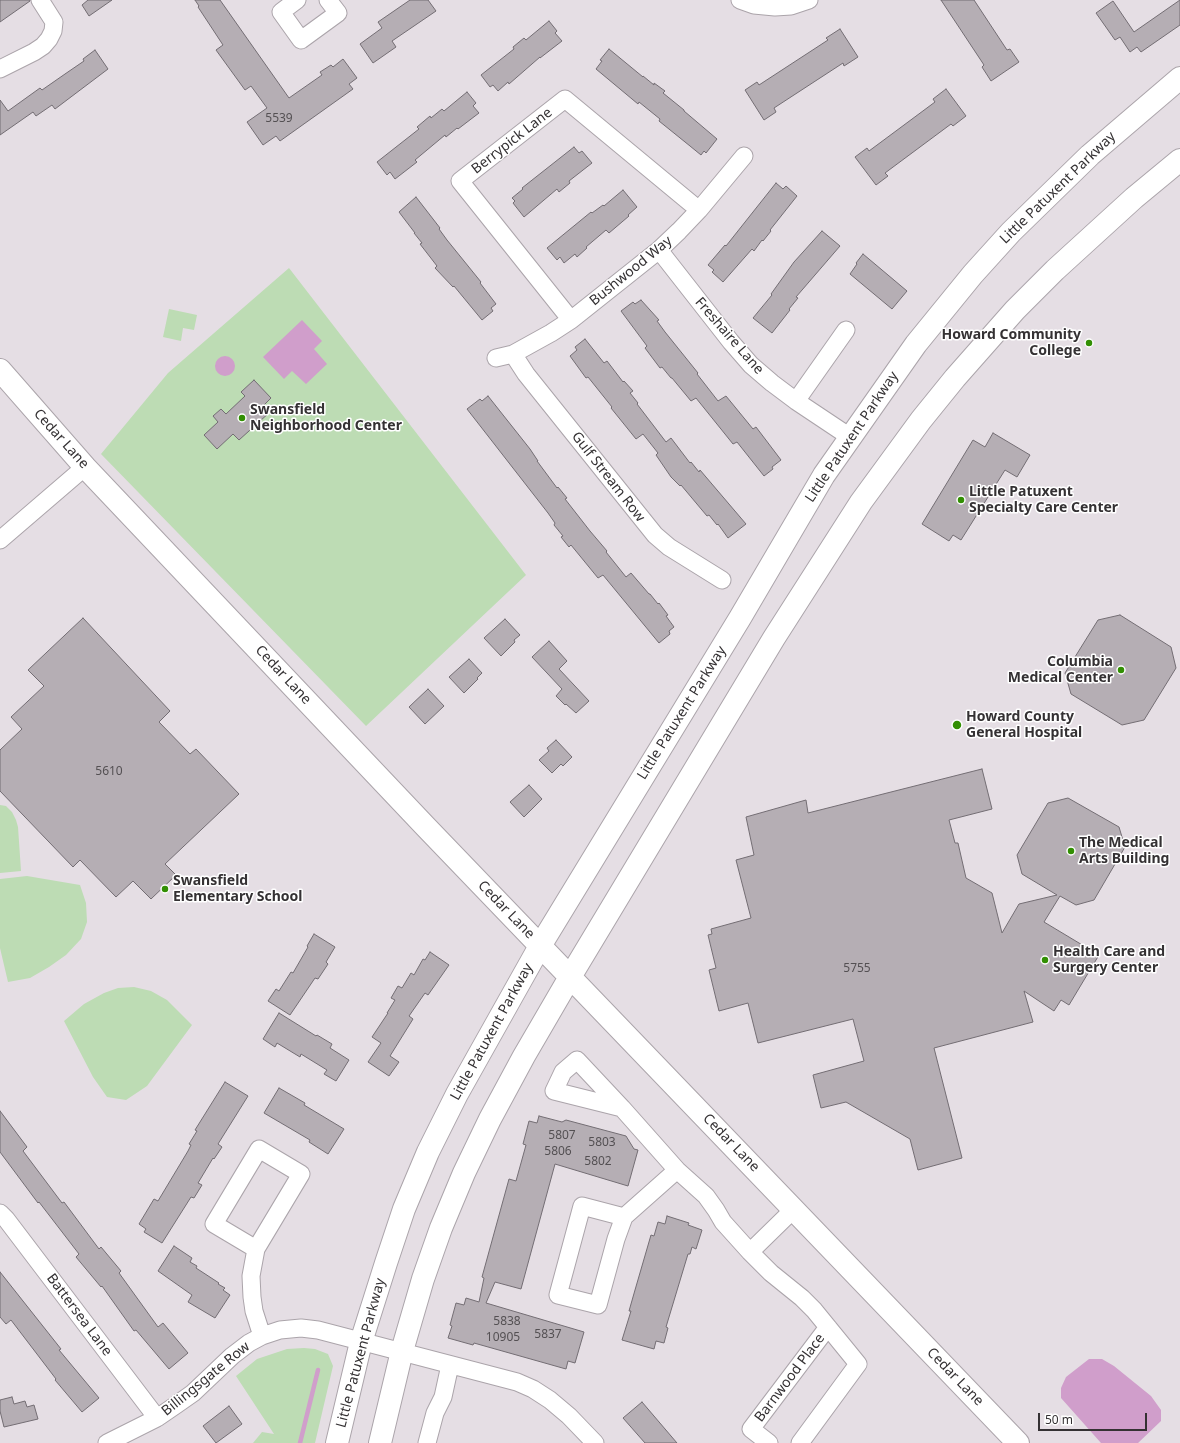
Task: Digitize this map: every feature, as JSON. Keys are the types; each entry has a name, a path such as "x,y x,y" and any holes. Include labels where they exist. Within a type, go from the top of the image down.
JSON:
{"main road":[{"name":"Little Patuxent Parkway","path":"337,1443 361,1342 404,1210 428,1152 461,1087 540,946 669,732 740,618 824,475 916,344 1011,232 1090,155 1180,78"},
{"path":"380,1443 402,1351 423,1279 441,1228 464,1173 490,1119 520,1063 570,977 774,638 862,502 921,420 955,378 984,344 1054,270 1134,198 1180,160"},
{"name":"Cedar Lane","path":"0,370 85,467 425,826 794,1208 1018,1443"}],"street":[{"path":"0,68 34,52 43,46 49,39 53,31 54,22 40,0"},
{"path":"296,0 281,12 301,40 338,13 330,1"},
{"path":"740,0 754,5 775,7 791,6 809,0"},
{"name":"Berrypick Lane","path":"571,320 460,181 565,99 699,210"},
{"name":"Bushwood Way","path":"496,358 513,354 540,340 571,320 659,250 699,210 744,156"},
{"name":"Freshaire Lane","path":"659,250 731,342 751,364 772,383 796,401 850,437"},
{"path":"796,401 846,330"},
{"name":"Gulf Stream Row","path":"513,354 526,374 655,535 669,547 722,580"},
{"path":"0,540 85,467"},
{"name":"Barnwood Place","path":"622,1108 677,1170 706,1196 723,1222 750,1252 771,1273 802,1298 858,1364 800,1443"},
{"path":"256,1249 214,1224 259,1149 301,1174 256,1249 251,1276 252,1296 254,1311 262,1336"},
{"path":"624,1217 582,1206 558,1295 598,1305 616,1239 624,1217 677,1170"},
{"path":"750,1252 794,1208"},
{"name":"Battersea Lane","path":"0,1214 6,1219 157,1418"},
{"name":"Billingsgate Row","path":"107,1443 157,1418 193,1393 232,1356 249,1343 262,1336 280,1330 301,1328 318,1330 517,1382 534,1389 569,1416 595,1443"},
{"name":"Barnwood Place","path":"769,1443 751,1429 828,1328"},
{"path":"427,1443 435,1413 443,1397 450,1365"}],"green space":[{"path":"289,268 526,575 366,726 101,454 168,373"},
{"path":"169,309 197,315 194,330 183,328 181,341 163,337"},
{"path":"0,805 6,806 12,812 16,820 18,827 21,871 0,873"},
{"path":"27,876 80,885 86,903 87,922 81,939 66,955 30,978 8,982 0,948 0,879"},
{"path":"134,987 151,991 167,1000 192,1025 147,1086 126,1100 107,1097 93,1077 64,1021 84,1004 104,993 118,988"},
{"path":"287,1349 315,1349 328,1354 333,1366 315,1443 253,1443 262,1432 274,1434 236,1376 257,1359"}],"shaded area":[{"path":"302,320 322,341 314,349 327,364 306,384 292,371 284,379 263,357"},
{"path":"225,356 232,359 235,366 232,373 225,376 218,373 215,366 218,359"},
{"path":"1089,1359 1102,1359 1114,1366 1151,1396 1161,1410 1161,1421 1138,1443 1101,1443 1061,1398 1061,1388 1066,1377"}],"building":[{"path":"0,0 30,0 30,1 0,22"},
{"path":"88,0 112,0 89,16 82,5"},
{"path":"195,0 220,0 289,98 322,75 320,72 331,65 333,67 343,59 357,78 349,84 353,89 280,141 276,136 263,145 247,122 267,108 251,86 245,90 216,50 223,45"},
{"path":"410,0 428,0 436,11 392,41 396,47 373,63 360,44 382,28 378,22"},
{"path":"941,0 974,0 1007,50 1010,49 1019,62 991,81 982,67 984,65"},
{"path":"1180,0 1180,25 1141,52 1137,47 1130,52 1120,37 1115,40 1096,13 1113,1 1134,32"},
{"path":"549,21 557,31 555,33 562,41 540,57 509,84 508,82 498,91 493,85 490,87 481,75 514,49 513,47 524,38 526,40"},
{"path":"840,29 858,57 844,66 843,63 774,108 776,112 764,120 745,90 757,82 759,85 828,40 826,38"},
{"path":"609,49 643,77 665,91 663,93 717,139 706,153 704,151 701,155 659,121 660,119 639,102 638,104 596,69 602,61 600,60"},
{"path":"95,50 108,69 55,109 52,105 36,116 33,112 0,135 0,100 8,111 40,88 42,90 84,61 83,59"},
{"path":"946,89 966,116 953,126 951,124 885,173 888,176 876,185 855,157 867,148 869,151 935,102 933,99"},
{"path":"467,92 476,103 473,106 479,113 446,137 445,135 415,160 417,162 395,179 390,172 387,175 377,162 419,129 417,127 430,116 431,118 442,109 444,111"},
{"path":"574,147 579,153 582,151 592,163 569,181 570,183 559,192 557,189 524,217 513,203 515,201 512,198 523,189 522,188"},
{"path":"776,183 783,189 786,186 797,196 763,241 762,240 754,251 752,249 723,282 712,272 714,270 708,265 725,245 726,246"},
{"path":"623,190 637,207 628,215 629,216 609,233 606,230 577,257 575,254 564,263 560,257 557,260 547,248 591,212 592,213 603,205 604,206"},
{"path":"416,197 496,304 491,308 493,311 482,320 454,286 453,287 435,268 437,266 420,244 422,243 399,212"},
{"path":"822,231 840,246 796,297 798,298 772,333 753,318 772,295 771,294 794,262"},
{"path":"863,254 907,291 892,309 850,274"},
{"path":"641,300 659,320 657,321 718,401 726,396 753,429 756,427 781,460 764,476 737,442 733,444 696,398 691,401 662,367 660,368 645,348 647,346 621,311 633,302 635,304"},
{"path":"585,339 604,363 607,361 623,382 624,381 633,391 630,393 638,403 637,404 666,442 671,438 690,463 691,462 699,472 700,470 746,524 728,538 718,524 717,525 709,515 707,516 681,485 680,486 671,477 656,455 658,453 643,434 636,439 570,356 577,350 575,347"},
{"name":"Swansfield Neighborhood Center","path":"254,380 271,398 264,405 270,412 239,440 233,434 217,449 204,435 218,422 213,416 221,409 226,414 245,396 241,392"},
{"path":"488,396 530,449 557,488 558,487 567,498 565,499 626,577 631,573 668,615 666,616 674,627 669,631 670,634 659,643 603,575 598,578 571,545 569,547 561,537 563,536 554,525 555,523 548,513 467,409 480,399 482,401"},
{"name":"Little Patuxent Specialty Care Center","path":"993,433 1030,455 1017,477 1005,470 961,540 953,535 949,541 922,524 973,440 985,447"},
{"name":"Columbia Medical Center","path":"1120,615 1171,647 1176,668 1144,720 1122,725 1071,694 1065,673 1098,620"},
{"path":"83,618 170,711 159,722 190,754 196,749 239,794 165,864 176,875 151,899 133,881 116,897 80,860 73,867 0,791 0,750 22,729 11,717 44,686 28,670"},
{"path":"505,619 520,635 501,656 484,638"},
{"path":"549,641 567,661 559,669 589,701 576,713 556,696 562,689 532,657"},
{"path":"469,659 482,673 464,693 449,677"},
{"path":"428,689 444,706 425,724 409,707"},
{"path":"556,740 572,757 563,766 561,764 552,773 539,760 549,751 547,748"},
{"path":"982,769 992,809 949,820 955,843 958,843 966,878 992,893 1002,933 1019,904 1057,895 1022,874 1017,855 1048,803 1068,798 1119,827 1125,847 1094,900 1076,905 1060,896 1044,922 1099,955 1069,1005 1061,1000 1054,1011 1024,991 1033,1022 934,1048 962,1158 918,1170 910,1139 846,1102 821,1108 813,1075 864,1061 853,1019 758,1043 748,1003 719,1011 709,970 716,968 708,935 712,934 711,929 751,918 736,860 754,855 746,817 806,800 808,813"},
{"path":"529,785 542,799 524,817 510,802"},
{"path":"314,934 335,947 326,962 328,964 318,979 315,978 290,1015 268,1001 276,989 279,991 291,972 293,973"},
{"path":"430,952 449,965 428,995 425,993 409,1016 413,1019 390,1056 399,1062 389,1076 368,1062 381,1043 372,1037 395,1000 391,998 398,986 402,988 411,973 414,975 423,959 425,960"},
{"path":"279,1013 332,1044 330,1048 349,1060 336,1081 324,1074 327,1070 301,1054 300,1057 277,1043 275,1047 263,1039"},
{"path":"225,1082 248,1096 218,1144 222,1147 214,1159 213,1158 198,1183 202,1185 194,1198 191,1197 162,1243 144,1232 146,1229 139,1224 154,1199 158,1201 188,1151 191,1145 189,1144 197,1131 195,1130"},
{"path":"279,1088 344,1129 328,1154 309,1142 310,1140 264,1113"},
{"path":"0,1111 27,1147 23,1151 99,1249 101,1247 121,1271 119,1273 158,1327 163,1323 188,1353 169,1369 136,1330 134,1331 102,1286 101,1287 76,1257 79,1254 0,1152"},
{"path":"539,1116 562,1122 566,1120 626,1136 634,1149 638,1150 628,1186 555,1164 521,1289 495,1282 486,1303 584,1332 575,1363 568,1361 566,1369 474,1343 473,1345 448,1338 452,1326 450,1325 456,1303 464,1305 466,1298 479,1302 484,1278 482,1277 509,1179 516,1181 526,1145 523,1144 529,1121 537,1123"},
{"path":"667,1216 689,1223 688,1225 702,1230 696,1249 692,1247 690,1254 688,1254 666,1327 668,1328 664,1343 656,1341 654,1349 622,1340 651,1235 654,1236 658,1222 665,1224"},
{"path":"174,1246 192,1258 190,1262 197,1266 196,1268 219,1283 218,1284 225,1288 223,1290 230,1295 215,1318 188,1302 192,1295 158,1271"},
{"path":"0,1272 61,1349 59,1350 99,1398 82,1412 55,1380 56,1379 11,1320 6,1324 0,1317"},
{"path":"12,1397 14,1404 25,1401 27,1407 34,1405 38,1419 4,1427 0,1411 0,1400"},
{"path":"642,1402 677,1443 645,1443 623,1418"},
{"path":"229,1406 242,1424 216,1443 203,1426"}],"waterway":[{"path":"300,1443 318,1370"}],"place":[{"name":"Howard Community College","path":"1089,343"},
{"name":"Swansfield Neighborhood Center","path":"242,418"},
{"name":"Little Patuxent Specialty Care Center","path":"961,500"},
{"name":"Columbia Medical Center","path":"1121,670"},
{"name":"Howard County General Hospital","path":"957,725"},
{"name":"The Medical Arts Building","path":"1071,851"},
{"name":"Swansfield Elementary School","path":"165,889"},
{"name":"Health Care and Surgery Center","path":"1045,960"}]}
